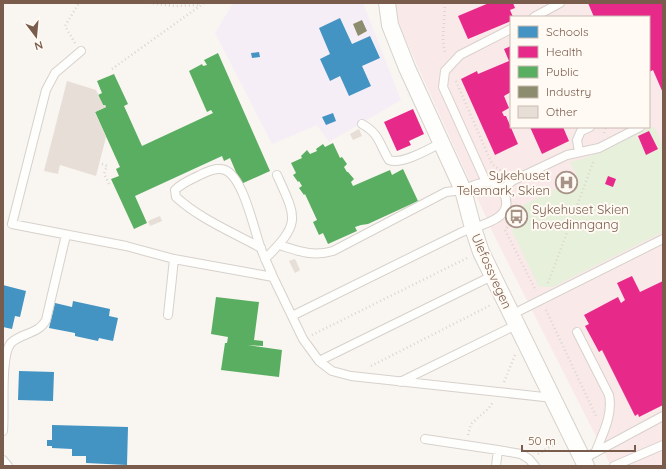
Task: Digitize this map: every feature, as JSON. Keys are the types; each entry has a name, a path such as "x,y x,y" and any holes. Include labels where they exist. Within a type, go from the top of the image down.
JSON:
{"street":[{"name":"Ulefossvegen","path":"387,3 390,25 407,68 463,190 481,252 553,398 588,459"}],"lane":[{"path":"536,16 560,3"},
{"path":"486,182 443,87 445,71 460,55 510,30"},
{"path":"81,52 55,73 46,90 12,224 126,246 174,259 273,278"},
{"path":"362,124 376,135 389,160 394,162 441,143"},
{"path":"579,152 577,140 581,131 588,128"},
{"path":"502,190 512,181 567,155 599,148 638,128"},
{"path":"261,248 199,215 176,197 175,190 181,184 215,169 224,170 229,173 238,184 244,197 273,278 303,339 319,361 332,371 351,376 400,382 553,398"},
{"path":"266,259 279,245 291,226 293,215 290,204 277,175"},
{"path":"279,245 311,254 321,254 333,251 446,192 463,190 486,182 495,184 502,190 507,199 506,209 502,216 492,222 473,228 292,316"},
{"path":"3,431 5,356 12,343 38,329 46,320 66,235"},
{"path":"400,382 663,239"},
{"path":"168,315 174,259"},
{"path":"319,361 492,276"},
{"path":"576,332 609,395 611,404 610,416 588,459"},
{"path":"588,459 663,416"},
{"path":"425,439 521,454 529,459 535,466"},
{"path":"614,466 663,445"},
{"path":"496,466 498,450"},
{"path":"3,460 8,466"},
{"path":"3,466 8,466"}],"path":[{"path":"79,3 65,26 81,52"},
{"path":"149,3 175,6 203,4"},
{"path":"444,3 444,50 449,66"},
{"path":"112,69 203,4"},
{"path":"547,287 596,154"},
{"path":"102,164 107,166 104,174 110,186"},
{"path":"303,339 471,256"},
{"path":"536,291 542,289"},
{"path":"351,376 496,303"},
{"path":"544,308 604,429"},
{"path":"529,459 563,439"}],"shaded area":[{"path":"233,3 363,3 401,100 329,142 317,125 272,144 215,33"},
{"name":"Sykehuset Telemark, Skien","path":"389,3 663,3 663,466 611,466 495,237"}],"green space":[{"path":"650,128 655,128 663,146 663,232 553,287 539,287 512,231 523,215 523,205 578,178 570,162 602,152"}],"building: Schools":[{"path":"340,18 352,44 370,36 380,58 362,66 371,86 349,96 340,76 330,81 320,59 330,54 319,28"},
{"path":"259,52 260,57 252,58 251,53"},
{"path":"333,113 336,121 326,125 322,117"},
{"path":"3,285 26,291 20,317 15,316 12,329 3,327"},
{"path":"73,301 110,309 109,316 118,318 113,341 99,338 98,341 75,336 75,333 49,328 55,303 72,307"},
{"path":"19,371 54,372 53,401 18,400"},
{"path":"52,425 128,427 127,465 86,463 86,456 72,456 72,449 52,448 52,446 47,446 47,440 52,440"}],"building: Health":[{"path":"489,3 513,3 515,8 510,10 513,16 510,16 510,21 468,39 458,16"},
{"path":"588,3 663,3 663,93 653,70 650,72 650,16 594,16"},
{"path":"510,46 510,93 504,96 509,108 502,112 504,116 506,116 518,144 495,155 461,79 477,71 478,74 509,61 504,49"},
{"path":"413,109 424,134 409,141 411,145 397,151 384,122"},
{"path":"530,128 563,128 569,141 542,154"},
{"path":"649,131 658,149 646,155 638,136"},
{"path":"608,176 616,179 613,187 605,184"},
{"path":"632,276 640,292 663,281 663,405 639,417 638,414 635,416 602,350 599,352 585,326 589,324 584,315 618,297 621,303 625,300 617,283"}],"building: Public":[{"path":"218,53 270,171 241,184 230,158 224,161 222,156 135,196 147,223 134,229 111,179 119,176 116,169 120,167 95,112 106,107 103,105 98,95 102,93 97,81 114,74 128,104 124,106 142,146 213,113 211,110 207,112 189,71 202,64 203,66 207,65 204,60"},
{"path":"333,143 340,158 342,157 347,164 344,167 354,179 351,182 353,186 390,170 392,175 403,169 418,201 368,224 355,227 357,231 328,244 323,233 319,235 313,222 317,220 305,194 304,195 299,188 302,186 293,175 296,173 291,163 302,158 301,156 307,150 310,154 317,151 316,149 323,144 325,147"},
{"path":"216,297 259,302 254,340 263,341 263,346 248,345 282,350 279,377 221,370 225,343 227,343 228,337 211,334"}],"building: Industry":[{"path":"362,20 367,31 358,36 353,24"}],"building: Other":[{"path":"67,81 96,90 103,105 106,107 95,112 106,137 96,176 60,165 58,174 44,171"},
{"path":"359,129 362,136 353,140 350,134"},
{"path":"160,216 162,221 150,226 148,221"},
{"path":"295,259 300,270 295,273 289,261"}],"place":[{"name":"Sykehuset Telemark, Skien","path":"566,182"},
{"name":"Sykehuset Skien hovedinngang","path":"517,216"}]}
